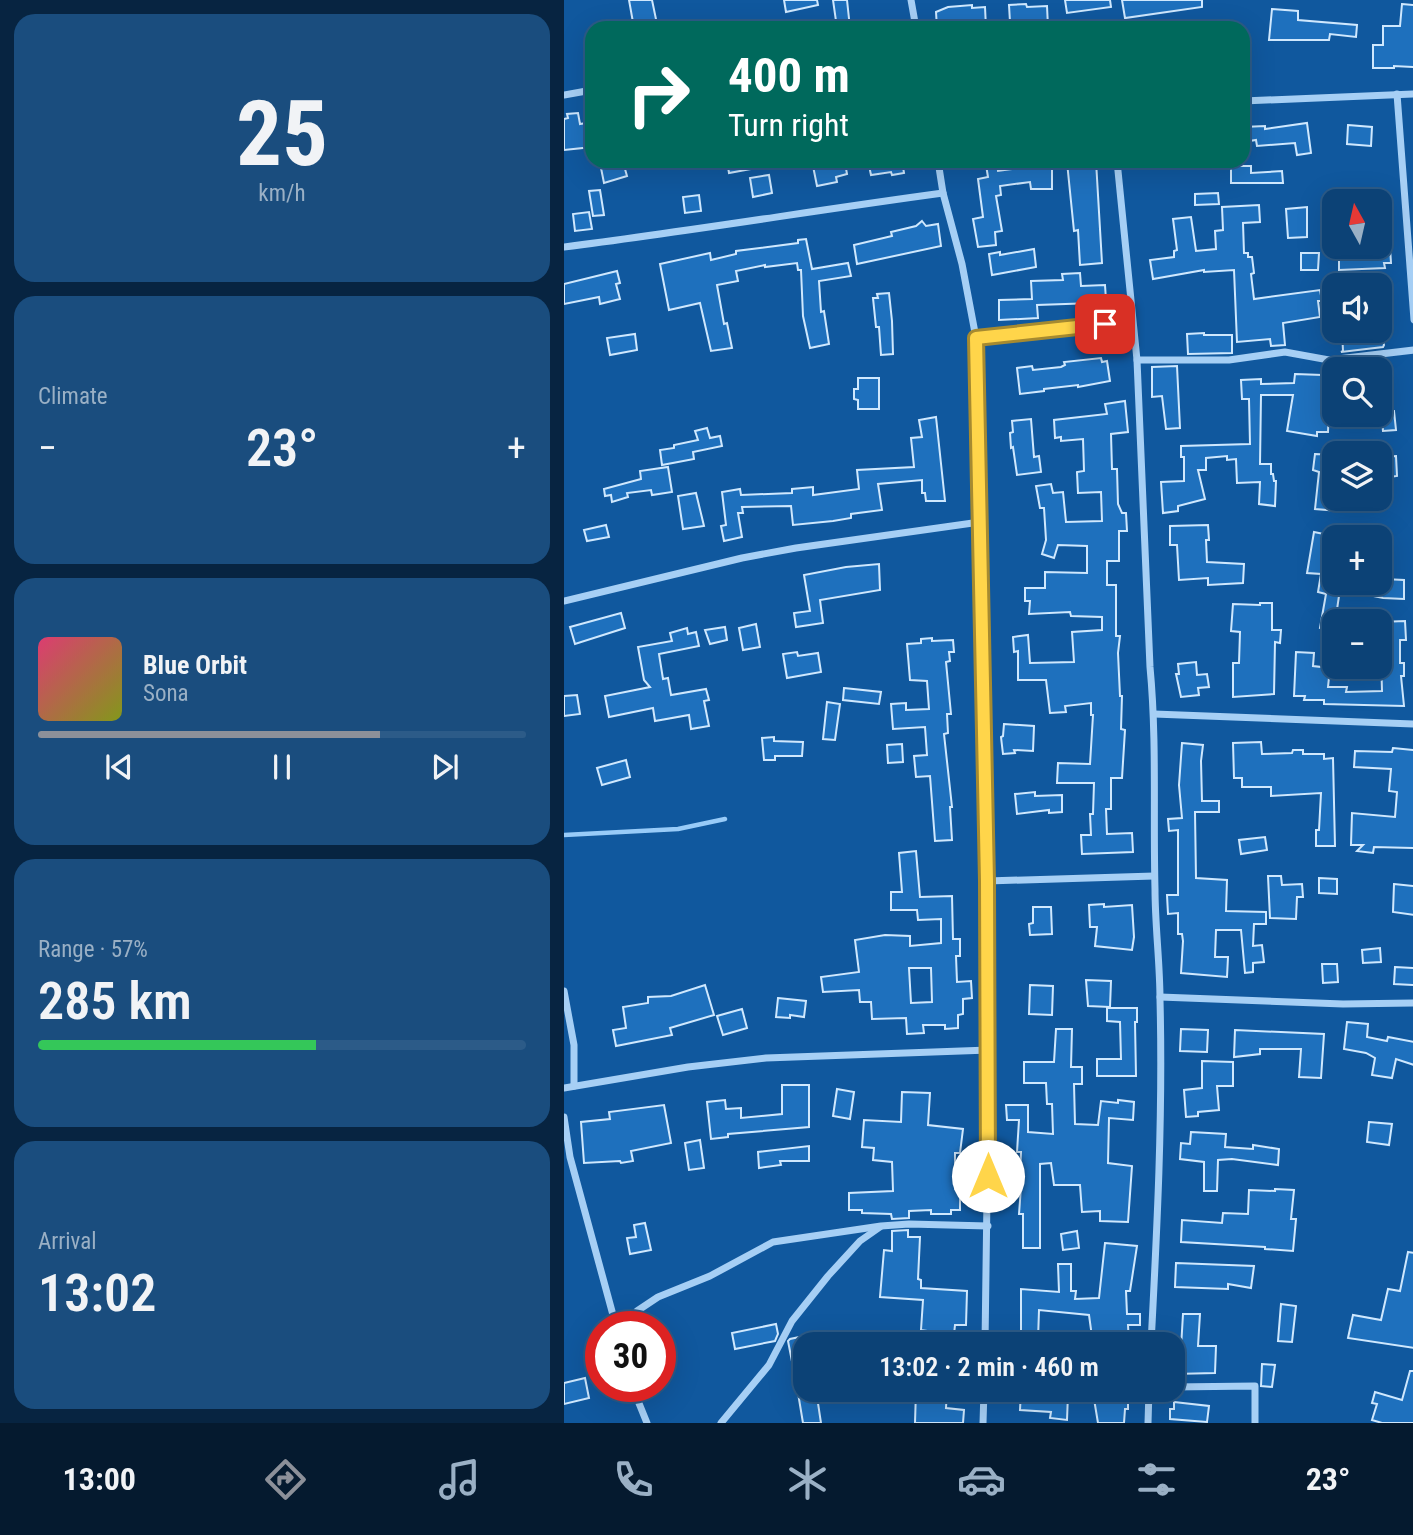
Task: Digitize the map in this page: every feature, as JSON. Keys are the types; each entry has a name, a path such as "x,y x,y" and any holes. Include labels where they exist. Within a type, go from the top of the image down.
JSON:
{"street":[{"path":"912,0 915,21"},
{"path":"564,95 585,91"},
{"path":"1397,94 1410,218 1413,320"},
{"path":"1250,101 1413,94"},
{"path":"939,168 976,338 989,1050 985,1332"},
{"path":"1118,168 1137,360 1154,715 1154,876 1160,997 1159,1184 1152,1332"},
{"path":"564,247 692,231 943,193"},
{"path":"976,338 1131,321"},
{"path":"1137,360 1229,360 1285,352 1329,360 1413,350"},
{"path":"564,599 796,548 980,522"},
{"path":"1154,715 1413,724"},
{"path":"987,881 1154,876"},
{"path":"564,991 574,1045 574,1086"},
{"path":"1160,997 1343,1004 1413,1003"},
{"path":"564,1088 688,1067 766,1058 989,1050"},
{"path":"564,1117 570,1157 612,1311"},
{"path":"637,1311 658,1297 710,1276 773,1242 881,1226 988,1226"},
{"path":"721,1423 769,1365 793,1321 828,1276 860,1241 881,1226"},
{"path":"1185,1387 1255,1386 1255,1423"},
{"path":"638,1402 647,1423"},
{"path":"983,1423 984,1402"},
{"path":"1148,1423 1149,1402"}],"building":[{"path":"629,0 652,0 656,21 633,21"},
{"path":"784,0 817,0 818,5 786,12"},
{"path":"833,0 847,0 849,21 836,21"},
{"path":"1065,0 1110,0 1111,7 1067,13"},
{"path":"1122,0 1202,0 1202,7 1125,18"},
{"path":"1402,4 1414,5 1414,67 1373,68 1373,45 1383,45 1383,26 1400,26"},
{"path":"1009,5 1047,6 1048,21 1010,21"},
{"path":"948,7 985,7 986,21 937,21 936,12"},
{"path":"1272,9 1298,11 1298,20 1357,25 1356,37 1330,34 1329,40 1269,40"},
{"path":"578,113 580,124 585,123 585,148 564,150 564,119 568,118 567,114"},
{"path":"1307,123 1311,153 1297,155 1295,143 1257,146 1256,140 1250,141 1250,127 1265,126 1265,129"},
{"path":"1348,125 1372,127 1371,146 1347,144"},
{"path":"1251,166 1251,173 1282,171 1283,183 1231,183 1231,168"},
{"path":"601,168 625,168 627,176 604,183"},
{"path":"728,168 756,168 729,173"},
{"path":"813,168 846,168 847,174 836,177 837,182 817,186"},
{"path":"870,168 903,168 904,173 892,175 891,172 871,175"},
{"path":"986,168 998,168 998,171 1052,168 1052,189 1031,189 1030,182 1000,186 1001,195 996,196 1002,231 995,232 996,245 978,247 973,219 983,217 978,179 988,177"},
{"path":"1068,168 1096,168 1102,263 1080,265 1078,230 1074,231"},
{"path":"769,175 772,193 753,197 750,178"},
{"path":"600,190 604,215 593,216 589,191"},
{"path":"1218,193 1219,204 1195,205 1195,194"},
{"path":"699,195 701,211 685,213 683,197"},
{"path":"1259,205 1260,222 1243,223 1244,253 1252,257 1254,299 1320,290 1320,317 1283,323 1285,345 1271,346 1270,339 1237,342 1234,270 1204,270 1153,279 1150,260 1174,257 1174,251 1177,250 1173,219 1191,217 1196,251 1216,249 1215,231 1223,230 1222,207"},
{"path":"1307,207 1307,237 1288,238 1286,209"},
{"path":"589,212 592,229 575,231 573,214"},
{"path":"922,221 926,226 938,224 941,246 857,264 854,245 892,236 891,232 916,226"},
{"path":"806,239 812,269 848,263 851,276 819,281 821,312 824,311 829,344 810,348 803,316 801,270 798,270 797,263 765,265 736,271 738,281 717,285 724,324 727,323 732,348 711,351 700,303 669,310 660,264 710,253 711,260 736,254 736,251 798,243 798,240"},
{"path":"1034,249 1036,267 992,275 989,254 1000,252 1000,255"},
{"path":"1301,253 1319,253 1318,270 1301,270"},
{"path":"1339,259 1391,259 1391,263 1384,263 1385,268 1339,270"},
{"path":"617,271 620,283 616,284 620,299 600,304 599,297 564,304 564,284"},
{"path":"1080,273 1081,286 1105,285 1106,300 1094,303 1037,305 1038,318 999,320 999,300 1032,299 1031,281 1063,280 1062,274"},
{"path":"889,293 893,354 881,355 873,298 878,298 877,294"},
{"path":"635,334 637,350 610,355 607,338"},
{"path":"1187,334 1232,335 1232,353 1188,354"},
{"path":"1343,343 1384,343 1383,347 1341,352"},
{"path":"1101,358 1102,362 1107,361 1110,381 1020,394 1017,368 1032,366 1033,370 1061,367 1065,365 1064,362"},
{"path":"1177,366 1180,428 1166,429 1162,396 1152,397 1152,367"},
{"path":"1295,374 1322,375 1322,427 1328,427 1328,432 1317,432 1317,436 1287,431 1293,395 1261,395 1260,464 1271,464 1271,474 1276,481 1275,506 1259,504 1260,482 1237,483 1236,459 1227,460 1227,456 1206,458 1206,470 1198,470 1205,499 1178,506 1178,511 1163,513 1161,482 1184,481 1181,446 1250,444 1249,399 1242,399 1241,380 1261,379 1261,384 1294,383"},
{"path":"858,378 879,378 879,409 858,409 854,389 858,389"},
{"path":"1125,401 1128,432 1111,434 1112,469 1117,469 1118,504 1122,513 1126,513 1127,531 1119,531 1119,561 1107,561 1107,585 1116,585 1116,636 1120,636 1118,653 1122,696 1121,729 1125,730 1122,778 1111,778 1111,809 1106,809 1107,834 1132,833 1133,852 1082,854 1081,835 1091,835 1090,814 1093,814 1094,783 1057,783 1058,763 1090,764 1093,715 1091,703 1065,706 1066,712 1050,713 1046,680 1018,680 1018,651 1014,652 1013,637 1028,635 1030,663 1074,662 1072,632 1102,630 1102,617 1071,616 1070,612 1029,614 1030,601 1025,601 1025,588 1045,588 1045,572 1087,573 1087,546 1058,545 1054,558 1042,554 1046,540 1044,508 1040,508 1036,486 1051,484 1053,493 1063,492 1066,522 1102,521 1101,492 1078,493 1077,472 1084,471 1083,439 1061,441 1061,437 1055,438 1054,420 1107,414 1105,404"},
{"path":"1392,411 1396,430 1383,431 1383,427 1392,427"},
{"path":"936,417 945,501 926,501 925,493 922,493 922,480 878,484 882,510 851,514 851,518 833,521 793,525 791,506 742,507 743,513 738,513 742,537 724,541 721,526 726,525 722,492 740,489 741,495 792,493 792,489 813,487 813,495 859,489 857,470 914,467 911,438 922,437 919,420"},
{"path":"1031,419 1034,457 1039,456 1041,472 1017,475 1013,447 1011,448 1012,421"},
{"path":"707,428 710,438 720,436 722,446 693,452 694,459 662,465 660,450 698,440 695,431"},
{"path":"1315,454 1322,454 1322,510 1315,509 1319,472 1313,470"},
{"path":"1392,456 1396,456 1397,476 1392,477"},
{"path":"668,467 672,492 652,495 651,490 627,493 628,497 612,502 611,495 605,496 604,489 641,479 640,471"},
{"path":"696,493 704,526 683,529 678,496"},
{"path":"606,525 609,537 587,541 584,530"},
{"path":"1208,525 1207,562 1244,564 1243,583 1208,585 1208,578 1179,580 1177,545 1170,545 1170,526"},
{"path":"1314,532 1322,534 1322,593 1318,592 1321,574 1307,573"},
{"path":"879,564 880,590 820,600 823,623 796,627 794,613 810,611 804,575"},
{"path":"1392,579 1404,580 1404,599 1369,595 1392,595"},
{"path":"1326,595 1339,595 1337,609 1323,609"},
{"path":"1272,603 1272,630 1281,630 1280,643 1275,642 1274,694 1233,697 1233,663 1239,663 1240,632 1231,631 1233,604"},
{"path":"621,613 625,628 575,644 570,627"},
{"path":"1405,621 1406,640 1400,640 1400,663 1404,663 1404,676 1401,676 1404,706 1324,704 1324,700 1304,700 1305,696 1294,696 1296,652 1314,653 1313,666 1322,667 1322,679 1329,679 1328,687 1347,687 1346,692 1382,691 1382,679 1392,679 1392,622"},
{"path":"756,624 760,647 743,650 739,628"},
{"path":"725,627 727,640 710,644 705,630"},
{"path":"687,628 688,634 696,632 699,646 659,654 663,679 668,678 671,695 706,689 709,700 704,701 709,726 691,729 689,715 655,721 653,708 609,717 605,696 650,687 644,680 638,647 672,641 670,633"},
{"path":"932,638 932,641 953,640 954,652 949,652 950,661 946,662 951,714 947,714 948,733 944,734 952,807 952,840 935,841 930,776 916,777 914,756 927,755 925,727 893,729 891,704 906,703 906,710 929,709 927,681 910,680 907,644 921,643 921,639"},
{"path":"797,652 798,656 818,653 821,672 787,678 783,654"},
{"path":"1196,662 1197,675 1207,674 1209,687 1198,688 1199,695 1181,697 1176,674 1179,674 1178,664"},
{"path":"844,688 881,692 879,704 843,700"},
{"path":"577,695 580,714 564,716 564,696"},
{"path":"827,702 840,704 835,740 823,739"},
{"path":"1004,724 1034,726 1033,751 1014,750 1015,753 1003,754 1001,737"},
{"path":"774,737 774,741 803,742 802,756 775,756 775,760 764,760 762,738"},
{"path":"1261,742 1262,754 1303,750 1303,754 1324,754 1324,759 1333,758 1335,846 1316,846 1321,793 1271,796 1271,787 1242,787 1242,778 1234,778 1233,743"},
{"path":"1182,743 1203,745 1202,801 1219,801 1219,812 1195,812 1196,878 1227,880 1226,911 1266,912 1266,924 1254,924 1253,946 1262,945 1264,962 1253,963 1253,972 1245,973 1241,930 1216,930 1215,957 1228,957 1227,977 1181,973 1182,934 1178,934 1178,913 1168,914 1167,895 1178,895 1178,830 1169,831 1168,819 1182,818 1179,785"},
{"path":"902,744 903,762 888,763 887,745"},
{"path":"1393,748 1414,750 1414,848 1374,847 1373,853 1357,851 1363,845 1351,845 1352,813 1395,817 1397,792 1389,791 1391,769 1354,767 1355,751 1392,752"},
{"path":"626,760 630,777 602,785 597,768"},
{"path":"1035,792 1035,796 1062,795 1062,812 1049,813 1049,810 1017,814 1015,794"},
{"path":"1265,837 1267,850 1241,854 1239,840"},
{"path":"916,851 920,897 952,896 953,939 960,939 960,956 956,956 957,982 971,981 972,998 963,999 963,1014 958,1015 958,1028 945,1029 945,1025 923,1025 924,1033 907,1034 906,1018 872,1019 871,1002 860,1002 859,990 823,992 821,977 859,972 855,940 885,935 910,936 910,946 941,943 941,919 918,920 917,910 891,910 891,892 902,892 899,853","holes":["909,968 931,968 932,1002 911,1003"]},
{"path":"1268,876 1281,876 1282,885 1302,884 1303,897 1297,897 1296,919 1270,918"},
{"path":"1319,878 1337,879 1337,894 1319,893"},
{"path":"1394,884 1414,886 1414,915 1393,912"},
{"path":"1104,904 1104,907 1132,905 1132,950 1095,946 1097,927 1090,927 1089,905"},
{"path":"1033,907 1051,907 1052,934 1030,935 1029,924 1033,923"},
{"path":"1380,948 1381,962 1363,963 1362,950"},
{"path":"1322,964 1337,964 1338,982 1323,983"},
{"path":"1395,967 1414,968 1414,985 1394,984"},
{"path":"1086,980 1111,981 1110,1007 1088,1006"},
{"path":"705,985 714,1015 670,1028 672,1035 616,1046 613,1030 626,1028 623,1007 648,1003 648,997 671,996"},
{"path":"1030,985 1053,986 1052,1015 1029,1014"},
{"path":"778,998 806,1001 804,1017 776,1017"},
{"path":"1107,1008 1137,1008 1136,1076 1097,1076 1097,1059 1121,1059 1120,1022 1107,1021"},
{"path":"742,1009 747,1028 723,1035 717,1016"},
{"path":"1347,1022 1368,1024 1367,1037 1387,1041 1388,1037 1414,1042 1414,1065 1396,1059 1392,1078 1372,1075 1375,1058 1366,1053 1344,1049"},
{"path":"1056,1029 1072,1029 1071,1067 1082,1067 1082,1084 1074,1084 1075,1124 1098,1125 1101,1101 1134,1102 1133,1120 1109,1118 1108,1163 1132,1166 1128,1222 1100,1221 1100,1211 1082,1212 1080,1185 1054,1185 1051,1163 1040,1164 1040,1248 1023,1248 1023,1214 1019,1214 1021,1187 1008,1187 1008,1176 1020,1177 1021,1152 1017,1152 1019,1120 1007,1120 1006,1105 1028,1105 1028,1132 1053,1134 1052,1104 1047,1104 1046,1083 1024,1083 1024,1062 1054,1062"},
{"path":"1181,1029 1208,1030 1207,1052 1180,1051"},
{"path":"1235,1030 1324,1034 1321,1078 1299,1077 1301,1049 1260,1049 1260,1054 1234,1057"},
{"path":"1202,1061 1233,1062 1233,1086 1217,1086 1219,1110 1198,1112 1198,1116 1186,1117 1184,1090 1202,1088"},
{"path":"782,1085 809,1085 809,1127 728,1134 728,1137 711,1139 707,1102 725,1100 726,1109 741,1108 741,1118 782,1114"},
{"path":"837,1089 854,1092 850,1119 833,1116"},
{"path":"902,1092 930,1093 928,1125 963,1129 960,1153 955,1153 955,1189 960,1189 960,1210 951,1210 951,1214 931,1214 931,1210 909,1211 909,1218 892,1219 891,1214 849,1210 849,1193 893,1191 892,1162 873,1160 874,1148 862,1147 864,1120 901,1122"},
{"path":"664,1105 671,1143 631,1151 633,1161 584,1163 581,1122 610,1119 609,1112"},
{"path":"1369,1122 1392,1124 1389,1145 1367,1142"},
{"path":"1191,1132 1226,1134 1225,1147 1253,1149 1253,1145 1279,1149 1278,1165 1232,1159 1218,1160 1217,1191 1204,1191 1204,1162 1180,1159 1181,1143 1190,1144"},
{"path":"700,1140 704,1168 689,1170 685,1143"},
{"path":"809,1146 809,1161 780,1161 781,1165 759,1168 758,1152"},
{"path":"1249,1190 1294,1190 1291,1219 1296,1219 1293,1251 1181,1242 1182,1220 1222,1223 1223,1213 1248,1214"},
{"path":"645,1223 651,1250 630,1254 627,1238 636,1237 634,1225"},
{"path":"908,1230 908,1237 920,1237 918,1279 921,1280 921,1288 967,1291 966,1325 955,1325 954,1332 921,1330 923,1300 880,1297 884,1250 892,1251 892,1231"},
{"path":"1077,1231 1079,1248 1063,1250 1061,1234"},
{"path":"1105,1243 1137,1246 1130,1291 1126,1291 1127,1314 1140,1314 1140,1325 1128,1325 1128,1332 1091,1332 1089,1315 1039,1310 1038,1332 1021,1332 1021,1289 1059,1292 1058,1264 1071,1264 1071,1291 1076,1291 1075,1299 1099,1298"},
{"path":"1408,1252 1414,1253 1414,1348 1348,1338 1353,1315 1381,1320 1388,1289 1400,1291"},
{"path":"1176,1263 1254,1266 1251,1288 1228,1284 1228,1289 1175,1287"},
{"path":"1281,1304 1296,1306 1292,1342 1278,1341"},
{"path":"1183,1314 1200,1314 1198,1346 1216,1346 1215,1373 1185,1374 1185,1332 1182,1332"},
{"path":"776,1324 778,1334 775,1341 735,1349 732,1333"},
{"path":"793,1338 793,1367 788,1341"},
{"path":"1262,1364 1275,1365 1272,1387 1261,1386"},
{"path":"1410,1371 1414,1371 1414,1423 1382,1423 1372,1420 1377,1404 1372,1403 1375,1392 1402,1400"},
{"path":"585,1378 585,1399 564,1404 564,1383"},
{"path":"800,1402 818,1402 821,1423 803,1423"},
{"path":"916,1402 946,1402 946,1408 964,1410 963,1423 915,1423"},
{"path":"1020,1402 1068,1402 1067,1420 1050,1418 1051,1412 1020,1410"},
{"path":"1094,1402 1128,1402 1124,1423 1098,1423"},
{"path":"1174,1402 1209,1406 1207,1422 1170,1419 1170,1409 1174,1409"}],"waterway":[{"path":"564,835 678,829 725,819"}],"route":[{"path":"988,1176 987,881 976,338 1105,324"}]}
